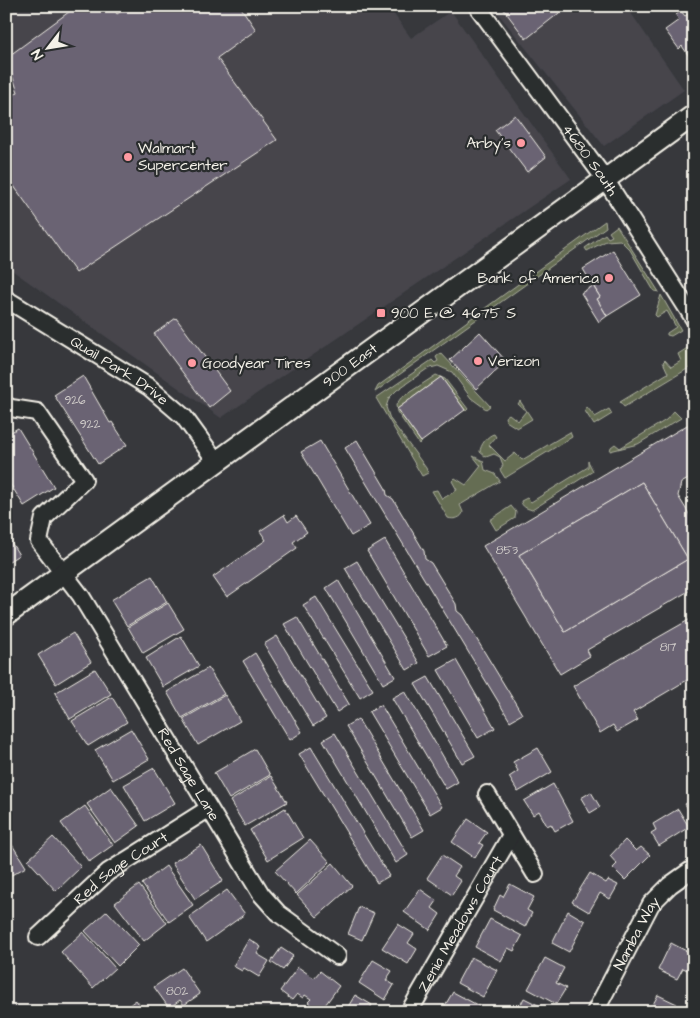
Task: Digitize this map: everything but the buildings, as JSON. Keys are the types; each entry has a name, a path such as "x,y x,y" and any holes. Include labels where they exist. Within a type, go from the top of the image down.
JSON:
{"main road":[{"name":"900 East","path":"6,615 694,115"}],"street":[{"name":"4680 South","path":"477,6 605,179 694,319"},
{"name":"Quail Park Drive","path":"6,298 149,387 184,417 216,461"},
{"name":"Red Sage Lane","path":"6,405 11,408 37,412 84,480 44,518 39,533 42,547 81,596 261,894 278,913 337,956"},
{"name":"Zenia Meadows Court","path":"487,794 535,874"},
{"name":"Red Sage Court","path":"38,937 108,872 208,809"},
{"name":"Zenia Meadows Court","path":"409,1012 511,835"},
{"name":"Namba Way","path":"595,1012 651,904 670,885 694,868"}],"shaded area":[{"path":"11,6 388,6 411,38 451,11 571,179 221,418 6,266 6,9"},
{"path":"492,6 626,6 684,90 604,146"}],"green space":[{"path":"605,221 606,227 375,392 378,386"},
{"path":"617,226 659,292 654,291 630,250 620,240 606,241 587,251 585,248 605,234 608,238 612,236 609,232"},
{"path":"661,295 681,330 671,336 667,335 667,333 676,327 667,311 657,317 655,315"},
{"path":"689,347 694,349 694,365 624,407 620,402 668,373 663,362 665,360 671,367 681,361 678,354"},
{"path":"441,353 490,406 486,409 471,398 452,372 438,366 427,369 397,390 389,398 386,407 390,419 426,468 428,473 422,476 376,398 432,360 435,363 438,361 436,357"},
{"path":"436,375 441,377 397,409 421,442 419,444 397,412 396,405 401,398"},
{"path":"441,377 445,379 468,409 466,411"},
{"path":"520,401 532,419 517,428 506,421 505,417 509,414 518,421 526,411 518,404"},
{"path":"587,407 595,417 609,409 612,414 594,425 585,411"},
{"path":"674,411 681,418 638,444 610,451 611,447 615,444 620,448 666,420"},
{"path":"570,432 572,437 505,478 500,470 503,465 500,457 494,454 486,457 480,452 481,446 489,436 494,434 496,437 489,445 505,461 515,453 522,460"},
{"path":"473,456 483,461 485,470 495,474 500,481 460,505 462,514 455,519 450,519 432,491 437,490 442,499 457,490 452,481 455,478 466,485 481,466"},
{"path":"588,461 593,471 532,510 522,505 521,501 527,498 531,502 588,467"},
{"path":"511,506 516,512 515,518 496,530 490,520"}],"place":[{"name":"Arby's","path":"521,143"},
{"name":"Walmart Supercenter","path":"128,157"},
{"name":"Bank of America","path":"609,278"},
{"name":"900 E @ 4675 S","path":"381,313"},
{"name":"Verizon","path":"478,361"},
{"name":"Goodyear Tires","path":"192,363"}]}
